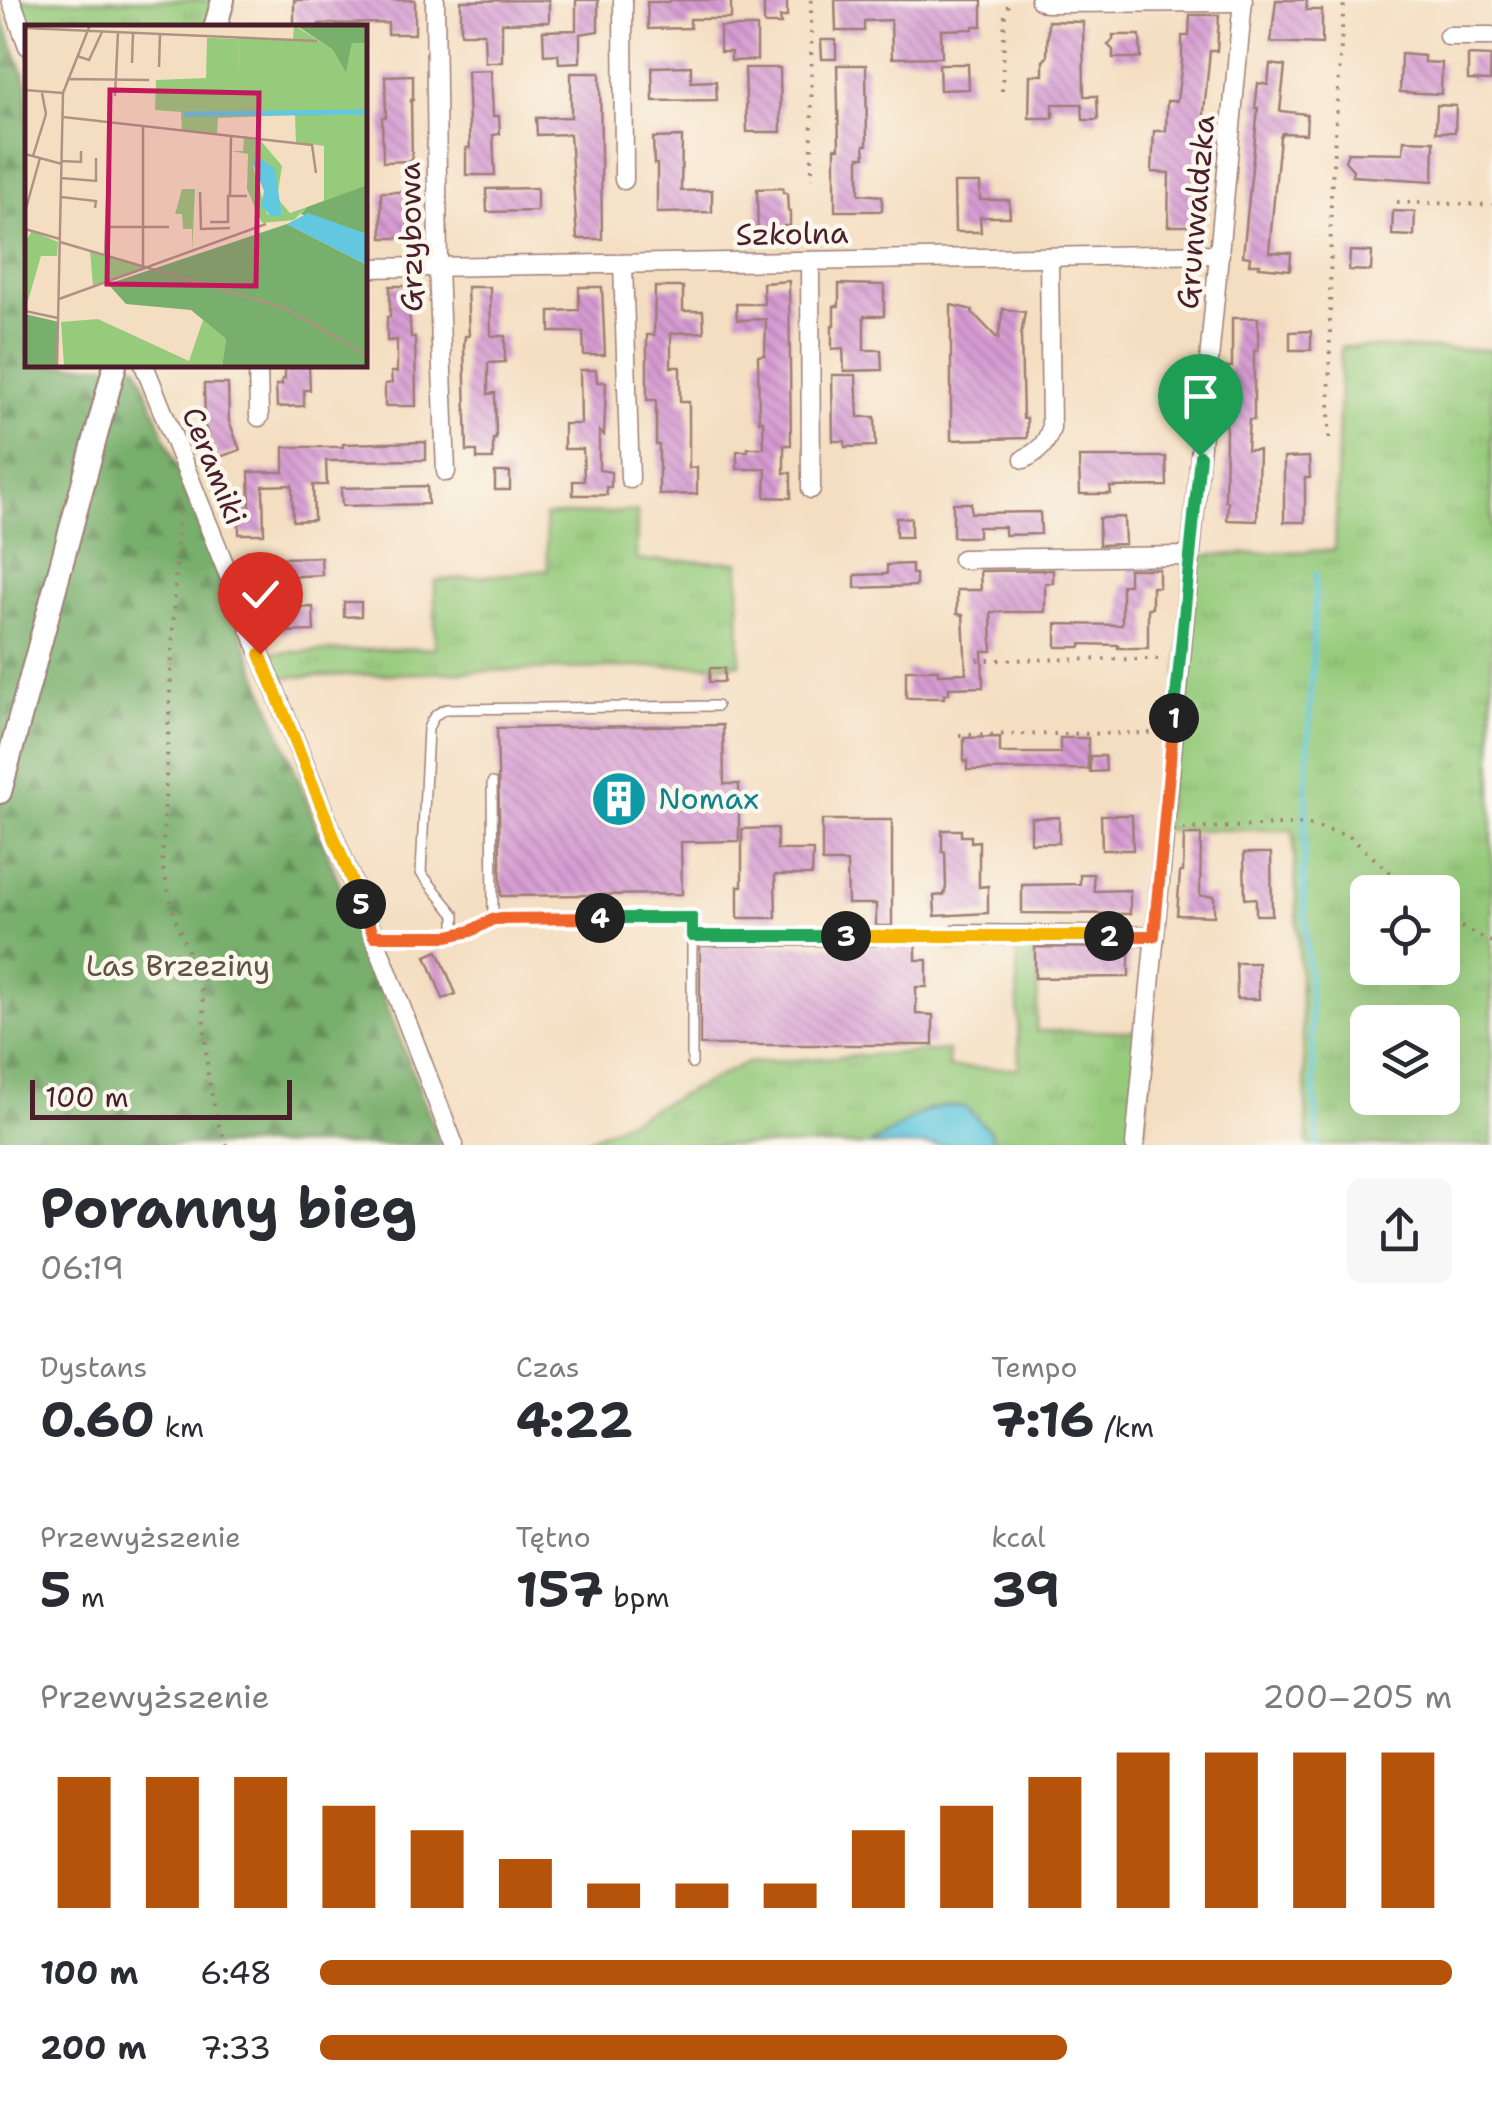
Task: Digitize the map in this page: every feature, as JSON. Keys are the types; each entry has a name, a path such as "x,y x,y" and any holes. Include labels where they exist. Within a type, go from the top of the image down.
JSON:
{"street":[{"path":"11,0 25,38"},
{"path":"217,25 224,0"},
{"name":"Grzybowa","path":"435,0 438,267 446,472"},
{"path":"623,0 624,180"},
{"path":"1040,0 1243,1"},
{"name":"Grunwaldzka","path":"1135,1145 1243,1"},
{"path":"1448,36 1492,36"},
{"name":"Szkolna","path":"368,268 1220,254"},
{"path":"1024,460 1041,450 1051,428 1049,257"},
{"path":"810,261 811,489"},
{"path":"624,264 630,479"},
{"path":"0,792 114,368"},
{"name":"Ceramiki","path":"145,368 454,1145"},
{"path":"258,368 258,416"},
{"path":"962,559 1189,556"},
{"path":"956,934 1154,936"}],"lane":[{"path":"448,936 456,928 455,914 422,873 428,729 438,712 446,708 717,706"},
{"path":"492,784 493,919"},
{"path":"374,936 448,936 471,931 493,919 692,918 692,1064"},
{"path":"692,936 956,934"}],"path":[{"path":"811,0 812,179"},
{"path":"1002,91 1005,14 1010,0"},
{"path":"1329,438 1331,195 1344,0"},
{"path":"1397,202 1492,204"},
{"path":"179,494 162,866 175,918 200,984 208,1077 227,1145"},
{"path":"977,660 1180,659"},
{"path":"959,735 1173,732"},
{"path":"1164,830 1306,824 1349,836 1393,875"},
{"path":"1460,927 1492,942"}],"green space":[{"path":"19,0 221,0 214,25 27,25"},
{"name":"Las Brzeziny","path":"0,12 25,78 25,368 138,368 441,1145 0,1145"},
{"path":"1341,347 1492,350 1492,1145 1308,1145 1293,830 1164,830 1189,556 1335,550"},
{"path":"637,511 636,560 739,562 740,664 285,677 259,653 435,648 435,581 548,570 545,516"},
{"path":"1040,935 1036,1031 1152,1031 1142,1145 992,1145 990,1132 929,1108 869,1145 577,1145 746,1063 948,1050 948,1068 1019,1068 1017,950 947,950 948,936"}],"water":[{"path":"945,1106 965,1107 991,1132 992,1145 869,1145 916,1117"}],"building":[{"path":"294,0 415,0 415,34 388,34 388,23 294,25"},
{"path":"549,0 549,22 502,23 502,62 485,62 484,33 461,33 461,1"},
{"path":"576,0 598,0 598,31 580,34 580,62 559,63 558,54 544,55 543,31 576,30"},
{"path":"731,0 731,19 690,19 690,28 648,29 647,2"},
{"path":"764,0 787,0 787,17 780,17 781,24 764,24"},
{"path":"835,0 982,0 982,26 941,30 942,57 892,58 891,20 864,21 864,31 836,31"},
{"path":"1276,0 1307,0 1306,10 1322,10 1322,44 1271,42"},
{"path":"1190,15 1219,15 1217,51 1210,51 1204,170 1194,170 1193,226 1168,226 1169,173 1152,172 1154,131 1166,131 1167,101 1177,101 1182,36 1189,36"},
{"path":"1048,21 1083,22 1084,96 1097,96 1098,120 1083,120 1082,104 1053,104 1053,118 1029,118 1030,75 1043,75"},
{"path":"720,27 757,27 757,60 731,61 731,52 720,52"},
{"path":"1113,35 1140,35 1141,58 1113,58 1108,45"},
{"path":"821,40 836,40 836,59 822,59"},
{"path":"1401,54 1442,63 1441,94 1400,92"},
{"path":"1468,55 1491,56 1490,81 1468,80"},
{"path":"939,64 968,64 969,89 940,90"},
{"path":"1270,64 1285,66 1280,111 1307,114 1306,134 1282,133 1280,137 1269,252 1291,253 1290,270 1259,267 1260,264 1249,264 1250,257 1243,256 1258,83 1268,85"},
{"path":"837,65 866,65 867,145 865,157 859,157 859,194 882,196 882,211 835,211 835,148 839,148"},
{"path":"691,66 691,82 716,81 717,100 653,101 652,67"},
{"path":"745,68 780,68 781,132 747,132"},
{"path":"491,70 493,116 499,116 500,134 493,135 495,175 466,175 466,148 470,148 467,71"},
{"path":"571,73 600,73 602,239 577,239 570,134 537,135 536,118 571,117"},
{"path":"413,75 412,161 383,162 385,76"},
{"path":"1437,105 1456,106 1455,132 1436,132"},
{"path":"682,137 681,191 712,190 712,212 657,213 653,138"},
{"path":"1404,140 1434,141 1433,181 1352,176 1353,170 1345,161 1348,152 1403,153"},
{"path":"954,183 980,183 980,200 1009,200 1010,217 980,217 981,232 955,232"},
{"path":"537,188 537,211 487,212 486,189"},
{"path":"783,188 790,211 790,226 784,226 785,237 758,237 757,189"},
{"path":"381,192 418,192 418,210 411,210 411,238 382,238"},
{"path":"1393,211 1415,212 1414,236 1392,235"},
{"path":"1350,251 1372,252 1371,271 1349,270"},
{"path":"789,281 791,445 784,445 784,473 791,473 791,498 765,497 766,469 737,469 737,451 764,448 763,421 759,421 758,356 765,355 766,319 737,320 736,304 764,304 763,283"},
{"path":"839,284 884,285 884,316 864,316 864,350 881,350 882,370 844,371 843,348 832,349"},
{"path":"390,286 415,286 415,310 409,310 411,337 415,337 416,406 385,406 385,384 392,383 391,372 397,372 397,340 387,341"},
{"path":"467,287 490,287 491,336 505,336 505,362 488,363 488,394 495,393 493,459 477,459 477,451 467,451"},
{"path":"579,287 602,287 605,355 584,355 583,332 550,332 550,311 579,310"},
{"path":"655,287 683,287 683,311 703,311 704,332 671,333 671,367 680,367 680,402 689,402 689,468 697,467 697,494 659,495 656,400 647,400 647,335 654,335"},
{"path":"951,305 973,310 998,339 1003,309 1025,312 1021,335 1027,438 951,440"},
{"path":"1232,318 1258,318 1254,420 1249,420 1247,450 1259,450 1257,521 1227,520 1227,367 1232,367"},
{"path":"1311,331 1311,350 1290,350 1290,332"},
{"path":"285,368 309,368 310,390 304,390 304,406 277,407 276,385 282,385"},
{"path":"580,370 596,370 597,382 606,382 604,435 599,431 599,470 611,472 607,495 573,495 573,481 584,481 583,449 564,449 564,424 581,424"},
{"path":"832,375 856,375 858,417 875,417 876,446 845,447 845,441 833,441"},
{"path":"204,384 228,384 229,421 240,450 217,458 205,427"},
{"path":"426,442 426,460 326,461 327,485 313,485 314,520 293,521 292,485 263,486 264,534 239,534 239,508 250,508 249,472 284,472 284,447"},
{"path":"1079,457 1166,457 1167,486 1110,487 1111,494 1080,494"},
{"path":"1309,457 1305,522 1284,522 1284,458"},
{"path":"495,472 510,472 510,490 495,490"},
{"path":"427,486 428,504 342,506 341,488"},
{"path":"953,503 971,503 971,513 1040,512 1041,534 1005,535 1005,527 978,527 978,537 953,537"},
{"path":"1124,517 1125,544 1099,545 1099,518"},
{"path":"896,518 911,518 911,537 896,537"},
{"path":"321,557 322,575 281,577 280,558"},
{"path":"912,564 916,586 855,588 855,575 887,574 887,565"},
{"path":"1129,569 1159,569 1159,587 1152,587 1152,608 1148,608 1148,648 1081,644 1056,647 1056,624 1122,625 1122,585 1129,585"},
{"path":"1053,570 1053,583 1045,583 1045,612 991,612 992,651 982,651 983,687 949,688 944,698 906,698 906,670 966,673 963,615 957,614 957,590 981,590 980,571"},
{"path":"344,602 361,602 361,616 344,617"},
{"path":"313,607 314,631 278,632 277,608"},
{"path":"710,668 724,668 724,682 709,682"},
{"name":"Nomax","path":"723,725 724,784 739,784 739,841 681,842 682,894 501,896 497,728"},
{"path":"1000,737 1000,753 1060,753 1060,738 1088,738 1088,769 967,770 964,738"},
{"path":"1090,756 1105,756 1106,771 1090,772"},
{"path":"1101,815 1132,815 1133,850 1102,850"},
{"path":"1059,817 1059,843 1031,843 1031,818"},
{"path":"822,820 892,820 892,926 876,926 876,904 848,904 847,862 822,862"},
{"path":"777,828 777,850 813,850 812,875 775,875 776,918 738,918 742,829"},
{"path":"942,830 961,830 961,836 971,836 971,842 979,841 979,887 988,886 988,913 935,916 934,896 944,895 946,887"},
{"path":"1184,835 1201,835 1200,896 1214,896 1214,916 1177,915"},
{"path":"1244,853 1271,853 1272,915 1256,915 1256,898 1245,899"},
{"path":"1080,874 1093,874 1094,891 1130,890 1130,914 1022,913 1022,885 1080,884"},
{"path":"916,944 916,960 927,960 927,987 916,987 916,1014 933,1015 933,1045 700,1045 700,946"},
{"path":"1035,947 1129,948 1129,977 1035,978"},
{"path":"438,951 456,994 443,999 426,956"},
{"path":"1236,963 1258,963 1259,999 1237,999"}],"waterway":[{"path":"1316,573 1303,876 1318,1145"}],"place":[{"name":"Nomax","path":"619,799"}],"route":[{"path":"260,654 374,936 448,936 471,931 493,919 692,918 692,936 1154,936 1200,456"}]}
